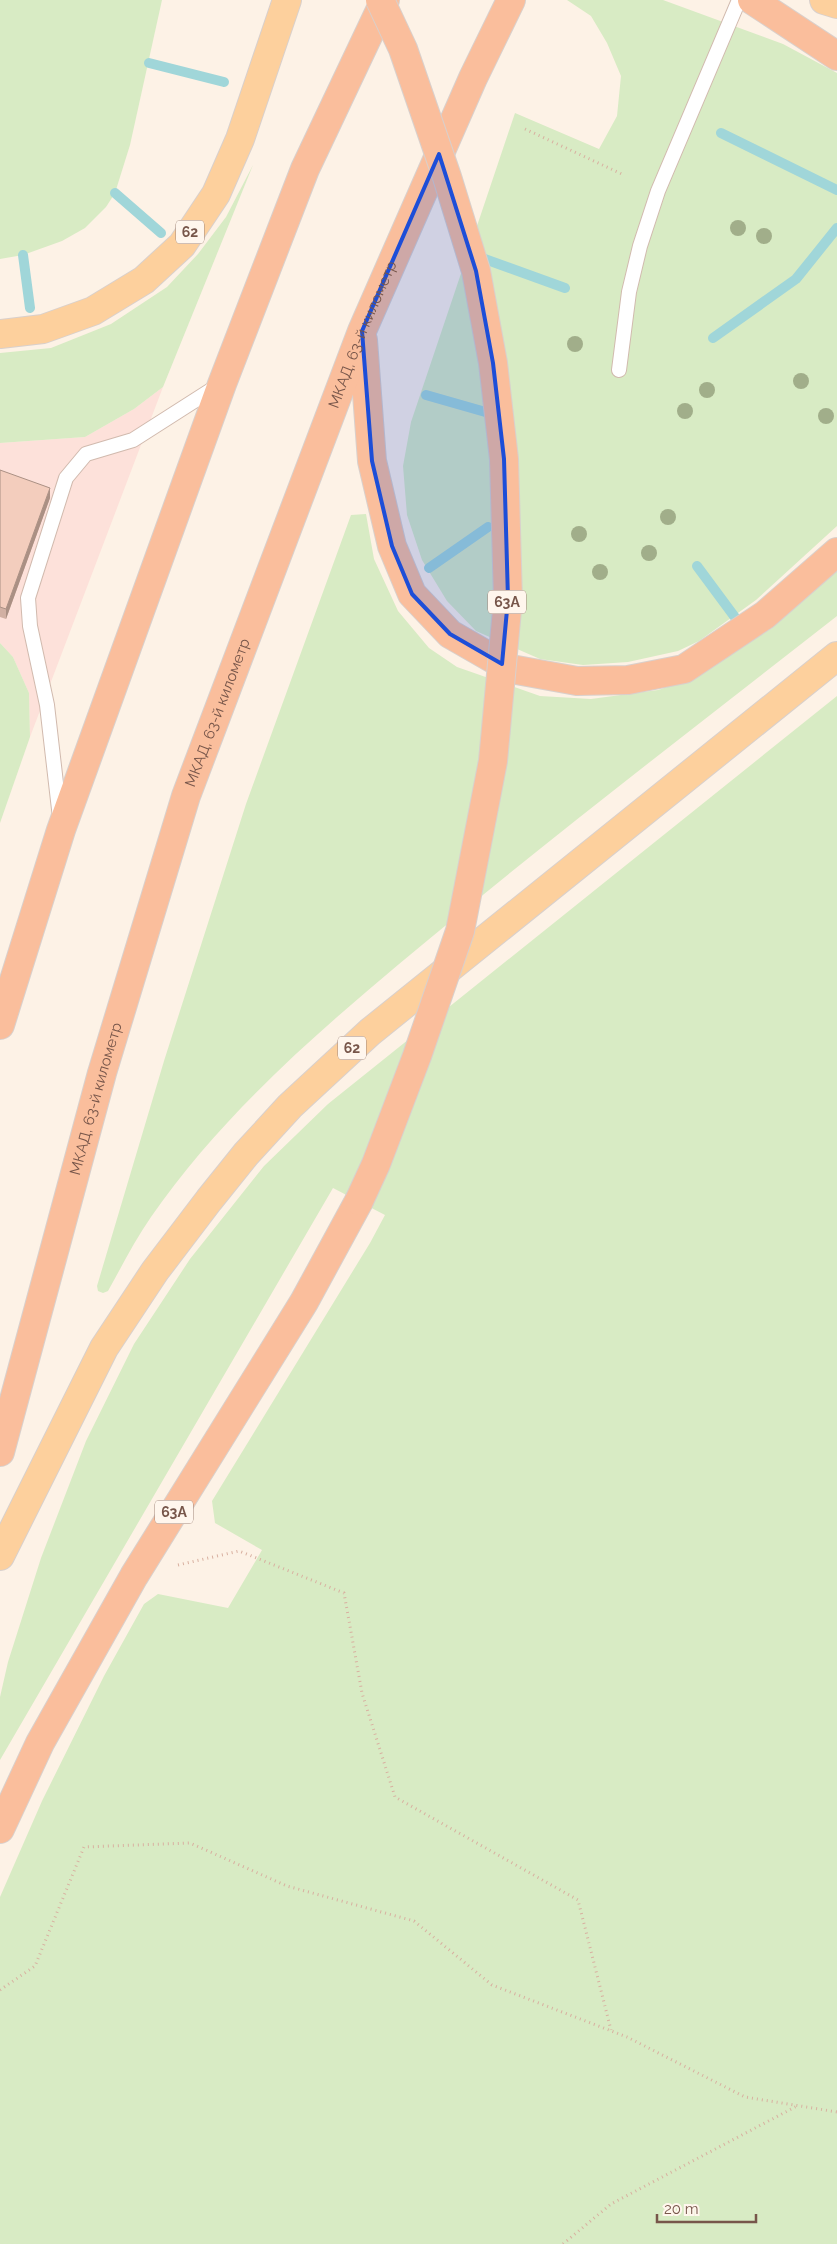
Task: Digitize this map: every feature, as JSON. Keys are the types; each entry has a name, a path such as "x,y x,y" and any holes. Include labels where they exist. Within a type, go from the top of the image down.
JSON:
{"highway":[{"name":"63A","path":"0,1828 40,1742 134,1576 304,1302 359,1201 376,1164 417,1056 460,931 494,761 508,599 504,459 492,363 476,271 447,177 403,49 380,0"},
{"path":"0,1024 61,830 222,384 304,168 385,0"},
{"name":"МКАД, 63-й километр","path":"0,1452 102,1073 186,796 362,331 473,78 511,0"},
{"path":"752,0 837,56"},
{"path":"362,331 372,461 392,546 412,594 450,634 511,669 577,681 628,680 684,669 765,615 837,552"}],"main road":[{"name":"62","path":"0,334 43,329 93,311 144,280 182,245 216,194 240,139 287,0"},
{"path":"824,0 837,4"},
{"name":"62","path":"0,1556 104,1348 155,1271 209,1200 246,1154 290,1106 370,1032 837,656"}],"lane":[{"path":"619,370 629,292 640,246 658,191 739,0"},
{"path":"61,830 47,705 30,626 28,598 66,478 86,454 133,440 222,384"}],"path":[{"path":"524,129 624,175"},
{"path":"134,1576 239,1551 344,1592 362,1694 395,1797 578,1900 611,2030"},
{"path":"0,1990 35,1966 84,1847 190,1843 286,1886 414,1921 492,1985 611,2030 746,2097 837,2112"},
{"path":"563,2244 611,2204 798,2105"}],"highlighted area":[{"path":"439,154 476,271 493,363 504,459 508,599 502,664 450,634 412,594 392,546 372,461 362,331"}],"shaded area":[{"path":"163,387 30,737 29,693 13,657 0,643 0,443 85,437 134,409"}],"green space":[{"path":"0,0 162,0 130,145 115,193 106,207 85,228 62,241 23,255 0,259"},
{"path":"567,0 663,0 783,44 837,73 837,526 756,600 699,641 678,651 628,662 583,665 540,659 476,631 447,601 422,560 407,515 403,466 411,422 515,113 599,149 617,116 621,76 607,43 591,16"},
{"path":"253,165 163,387 134,409 85,437 0,443 0,353 51,348 111,324 167,287 198,254 226,217"},
{"path":"366,514 374,559 398,611 429,648 457,667 540,696 591,699 658,690 692,679 772,628 837,570 837,616 508,874 378,982 296,1054 219,1132 184,1173 145,1226 108,1291 103,1293 98,1291 97,1286 164,1061 246,804 351,515"},
{"path":"0,643 13,657 29,693 30,737 0,823"},
{"path":"837,696 837,2244 0,2244 0,1897 42,1801 104,1676 144,1604 158,1594 228,1608 262,1550 215,1523 212,1501 370,1243 385,1215 333,1188 0,1760 0,1697 8,1662 41,1558 86,1441 134,1344 190,1259 264,1166 328,1104"}],"building":[{"path":"0,470 50,488 6,609 0,607"}],"waterway":[{"path":"149,63 224,82"},
{"path":"721,133 837,190"},
{"path":"115,193 161,233"},
{"path":"713,338 796,279 837,228"},
{"path":"23,255 30,308"},
{"path":"482,258 565,288"},
{"path":"426,395 496,415"},
{"path":"429,568 488,527"},
{"path":"697,566 737,620"}]}
